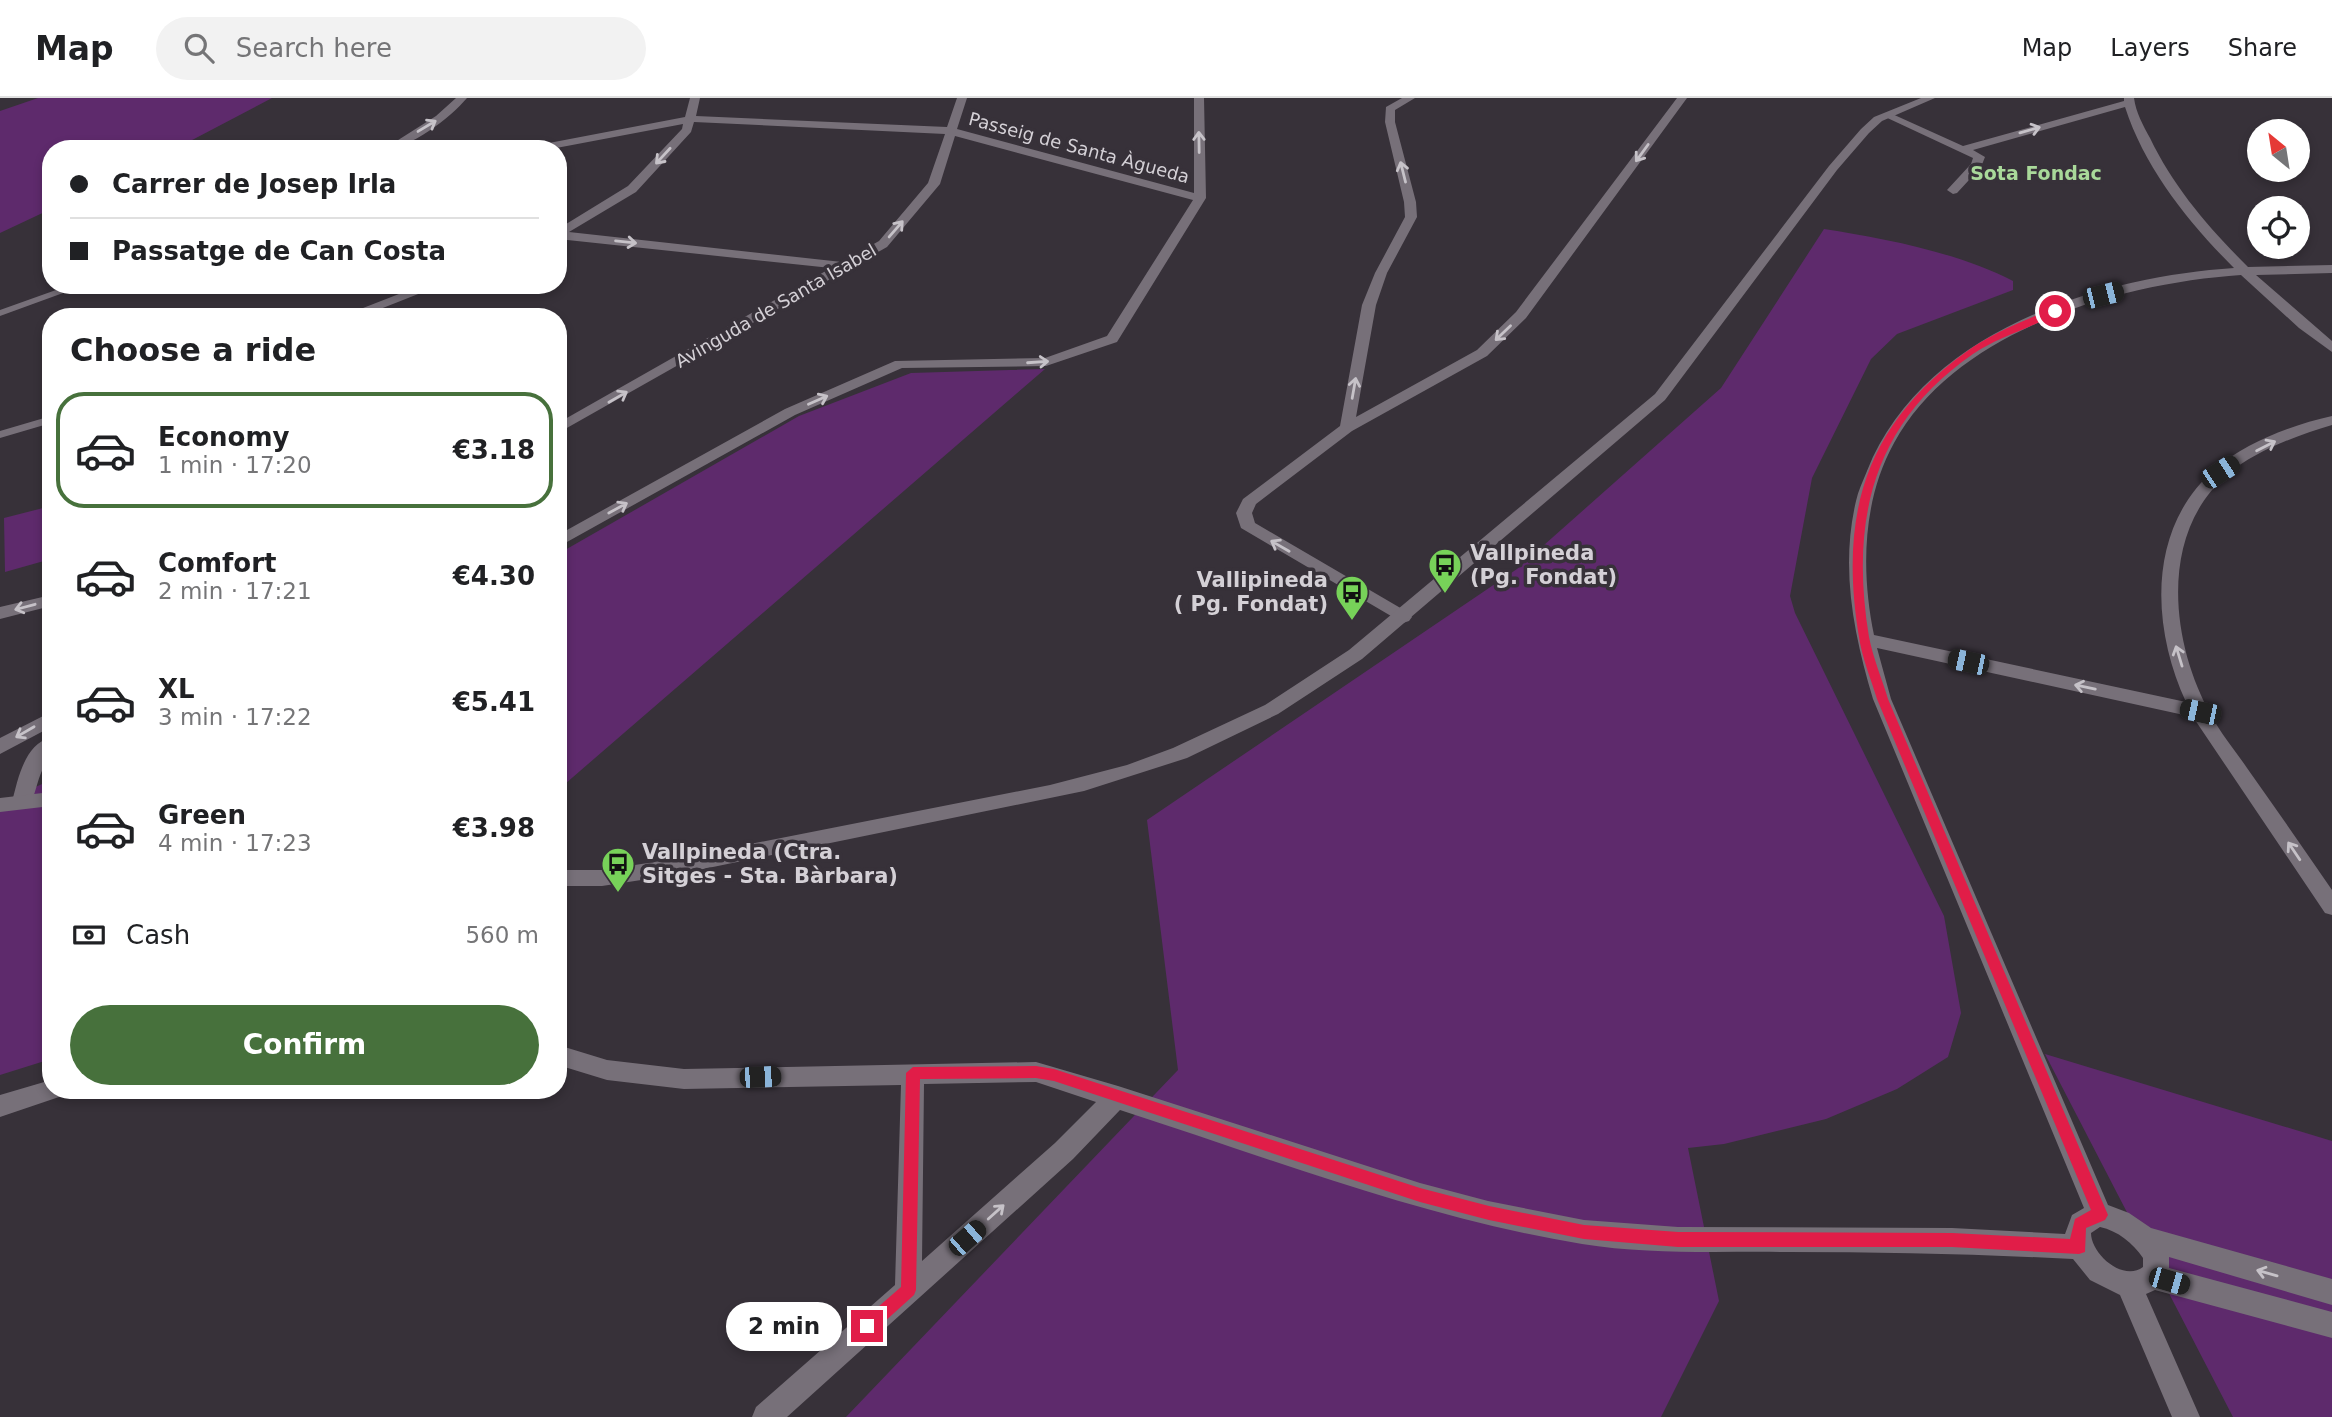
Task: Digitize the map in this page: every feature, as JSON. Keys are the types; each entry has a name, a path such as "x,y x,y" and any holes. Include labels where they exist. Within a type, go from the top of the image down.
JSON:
{"street":[{"path":"404,140 440,118 461,98"},
{"path":"567,229 632,189 687,130 695,98"},
{"name":"Avinguda de Santa Isabel","path":"567,424 883,244 934,184 962,98"},
{"path":"567,536 790,412 900,364 1046,362 1112,339 1200,198 1199,98"},
{"path":"1347,428 1369,305 1381,274 1411,217 1410,202 1390,122 1390,109 1410,98"},
{"path":"1403,617 1247,525 1244,513 1250,502 1347,428 1482,354 1521,315 1682,98"},
{"path":"567,878 626,875 738,855 1087,783 1222,735 1273,710 1319,682 1403,617 1431,589 1660,397 1833,168 1865,131 1886,115 1930,98"},
{"path":"1964,149 2129,100 2155,161 2192,214 2247,272 2332,348"},
{"path":"1886,115 1979,158 1977,165 1954,190"},
{"name":"Passeig de Santa Àgueda","path":"567,142 690,119 951,131 1200,198"},
{"path":"567,236 846,265"},
{"path":"2100,1215 1882,699 1864,639 1856,568 1866,490 1882,447 1895,427 1933,383 1971,352 2012,329 2103,295 2158,283 2210,274 2332,270"},
{"path":"372,308 410,294"},
{"path":"2332,420 2277,440 2220,472 2196,500 2179,532 2168,577 2176,653 2200,712 2332,907"},
{"path":"0,613 42,602"},
{"path":"1864,639 2200,712"},
{"path":"0,747 42,723"},
{"path":"22,802 32,765 42,754"},
{"path":"0,805 42,800"},
{"path":"567,1058 607,1070 684,1079 1036,1072 1118,1096 1420,1195 1489,1213 1584,1232 1678,1239 1952,1240 2079,1247"},
{"path":"908,1290 913,1073"},
{"path":"0,1106 42,1093"},
{"path":"766,1417 1064,1151 1118,1096"},
{"path":"2332,1292 2144,1238 2124,1222 2100,1215 2088,1218 2080,1224 2077,1235 2079,1247 2099,1271 2332,1325"},
{"path":"2140,1280 2156,1265 2144,1238"},
{"path":"2140,1280 2186,1417"}],"lane":[{"path":"0,313 54,294"},
{"path":"0,435 42,422"}],"shaded area":[{"path":"38,98 272,98 192,140 42,140 42,213 0,233 0,111"},
{"path":"1824,229 1896,242 1945,255 2013,281 2013,290 1897,334 1871,359 1812,478 1790,596 1795,613 1944,916 1961,1013 1948,1057 1897,1089 1826,1119 1724,1144 1688,1148 1719,1301 1661,1417 846,1417 1178,1070 1147,820 1517,569 1721,388"},
{"path":"1045,369 567,782 567,549 799,416 911,373"},
{"path":"42,508 42,562 5,572 4,518"},
{"path":"42,784 42,1062 0,1075 0,803"},
{"path":"2045,1054 2332,1141 2332,1417 2233,1417"}],"place":[{"name":"Vallpineda (Pg. Fondat)","path":"1445,595"},
{"name":"Vallipineda ( Pg. Fondat)","path":"1352,622"},
{"name":"Vallpineda (Ctra. Sitges - Sta. Bàrbara)","path":"618,894"}],"district":[{"name":"Sota Fondac","path":"2036,173"}],"route":[{"path":"867,1326 908,1290 913,1073 1036,1072 1054,1075 1420,1195 1489,1213 1584,1232 1678,1239 1952,1240 2079,1247 2077,1235 2080,1224 2088,1218 2100,1215 1882,699 1864,639 1856,568 1861,511 1866,490 1882,447 1903,415 1933,383 1971,352 2012,329 2055,311"}]}
